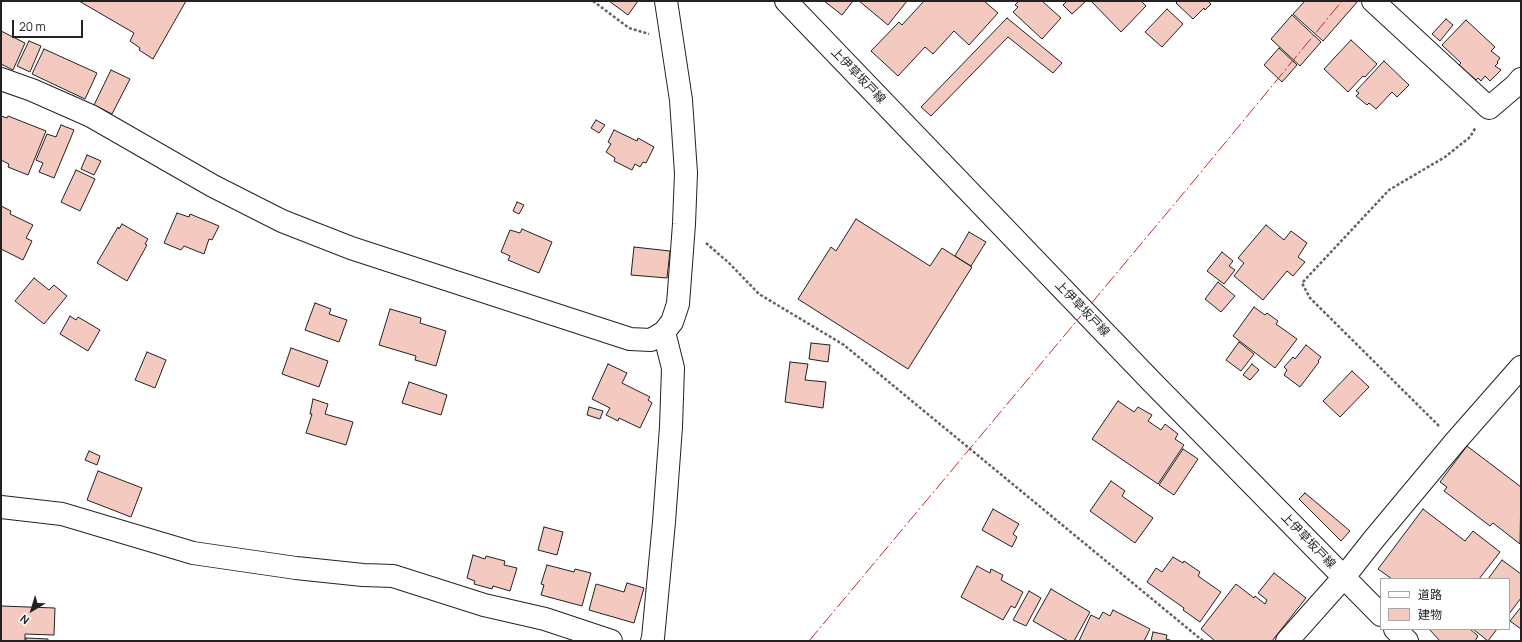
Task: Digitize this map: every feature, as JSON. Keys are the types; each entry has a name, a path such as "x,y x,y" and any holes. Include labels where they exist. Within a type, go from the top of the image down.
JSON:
{"street":[{"path":"1,78 91,116 213,186 282,221 351,248 630,339 651,340 664,332 672,322 678,304 684,224 686,173 681,100 666,1"},
{"name":"上伊草坂戸線","path":"786,1 1147,376 1380,614"},
{"path":"1373,1 1489,108 1519,85"},
{"path":"652,641 664,522 673,368 664,332"},
{"path":"1288,641 1344,578 1374,539 1455,442 1521,367"},
{"path":"1,507 62,514 193,553 296,568 363,575 393,576 484,605 545,619 611,641"},
{"path":"1396,630 1406,641"}],"path":[{"path":"592,1 629,28 645,33 671,36"},
{"path":"1455,442 1310,298 1302,283 1389,190 1445,157 1470,137 1489,108"},
{"path":"684,224 729,263 759,294 844,345 1203,641"}],"building":[{"path":"79,1 186,1 153,59 139,50 140,48 130,41 134,33"},
{"path":"609,1 638,1 628,15"},
{"path":"824,1 853,1 842,15"},
{"path":"859,1 907,1 888,25"},
{"path":"924,1 984,1 998,13 969,45 954,31 933,54 925,47 898,76 871,51 899,22 902,25"},
{"path":"1019,1 1042,1 1061,18 1042,39 1013,12 1018,7 1015,5"},
{"path":"1067,1 1086,1 1072,14 1063,5"},
{"path":"1091,1 1141,1 1146,6 1121,32"},
{"path":"1178,1 1210,1 1209,2 1211,4 1205,10 1204,8 1193,19 1176,3"},
{"path":"1305,1 1358,1 1323,41 1293,14"},
{"path":"1167,9 1183,24 1162,47 1145,32"},
{"path":"1292,15 1321,42 1300,66 1271,39"},
{"path":"1007,18 1062,63 1053,73 1008,37 931,116 921,107"},
{"path":"1446,19 1453,25 1440,41 1432,34"},
{"path":"1466,20 1495,47 1491,51 1500,58 1495,66 1501,70 1490,81 1485,76 1481,81 1478,78 1476,80 1459,65 1461,63 1442,45"},
{"path":"1,31 25,43 13,70 1,64"},
{"path":"1351,40 1377,64 1348,92 1324,69"},
{"path":"29,41 41,46 30,72 17,66"},
{"path":"1279,48 1297,65 1282,82 1264,65"},
{"path":"44,49 97,73 85,99 32,74"},
{"path":"1384,61 1409,85 1397,97 1392,92 1376,109 1369,103 1367,105 1356,96 1359,93 1356,91"},
{"path":"111,70 130,79 112,114 94,105"},
{"path":"1,116 7,118 8,116 46,131 28,175 8,167 9,164 1,160"},
{"path":"596,120 605,125 599,133 591,128"},
{"path":"61,125 74,130 54,178 39,172 43,163 36,160 47,134 56,137"},
{"path":"614,130 637,141 638,138 654,147 646,163 643,162 640,167 635,164 632,170 614,161 615,158 606,152 611,144 608,142"},
{"path":"87,155 101,161 94,175 81,169"},
{"path":"76,170 95,179 80,211 61,202"},
{"path":"517,202 524,205 519,214 513,211"},
{"path":"1,206 11,211 10,214 33,225 26,238 32,241 23,260 1,249"},
{"path":"177,213 189,217 190,214 219,226 212,240 209,239 204,254 184,246 181,250 164,243"},
{"path":"856,219 930,266 942,248 972,267 908,369 798,299 831,247 836,251"},
{"path":"122,224 148,239 145,244 147,245 127,281 97,263 118,227 119,229"},
{"path":"1266,225 1284,240 1291,231 1307,243 1298,257 1305,262 1293,276 1287,271 1263,300 1234,276 1244,263 1238,258"},
{"path":"522,229 552,242 539,273 508,260 510,256 501,252 510,230 520,233"},
{"path":"969,232 986,242 971,266 955,256"},
{"path":"634,247 670,251 667,278 631,275"},
{"path":"1222,252 1233,261 1229,266 1235,270 1224,284 1207,271"},
{"path":"34,278 49,290 54,285 67,296 44,324 15,301"},
{"path":"1218,282 1235,296 1221,312 1205,299"},
{"path":"315,303 331,309 329,314 347,320 339,342 305,330"},
{"path":"1254,307 1265,315 1267,313 1278,321 1276,324 1297,339 1275,368 1233,336"},
{"path":"390,309 421,318 420,323 446,331 436,366 415,360 416,356 379,345"},
{"path":"70,316 76,320 78,317 100,330 88,351 60,334"},
{"path":"1239,342 1254,354 1241,371 1226,360"},
{"path":"811,343 830,345 828,362 809,359"},
{"path":"1306,345 1321,357 1318,361 1319,362 1300,387 1284,375 1287,370 1284,367 1293,357 1295,359"},
{"path":"291,348 328,361 319,387 282,374"},
{"path":"147,352 166,360 155,388 135,380"},
{"path":"790,362 808,364 805,380 826,382 823,408 785,402"},
{"path":"608,364 627,373 622,383 650,397 648,400 652,403 640,428 619,418 618,421 606,415 610,408 592,399"},
{"path":"1252,364 1259,370 1250,380 1243,375"},
{"path":"1352,371 1369,387 1340,417 1323,401"},
{"path":"409,382 447,395 441,415 402,403"},
{"path":"313,399 328,404 325,414 353,422 346,445 306,433 312,414 310,414"},
{"path":"1118,401 1134,412 1138,407 1152,415 1148,421 1161,430 1165,424 1178,434 1175,439 1184,445 1158,484 1092,439"},
{"path":"589,407 603,411 600,419 587,415"},
{"path":"1467,446 1521,487 1520,544 1493,523 1490,526 1444,491 1447,487 1440,482"},
{"path":"1183,449 1198,459 1174,495 1159,485"},
{"path":"89,451 100,456 97,465 85,460"},
{"path":"98,471 142,488 131,517 87,500"},
{"path":"1111,481 1125,491 1122,496 1153,518 1135,543 1090,511"},
{"path":"1305,493 1350,531 1341,541 1299,499"},
{"path":"993,509 1019,524 1013,534 1017,537 1012,547 982,530"},
{"path":"1423,509 1465,541 1473,531 1500,552 1480,578 1391,578 1378,569"},
{"path":"544,527 563,532 557,555 538,550"},
{"path":"473,555 485,559 486,556 505,561 504,565 517,568 510,591 493,586 492,589 474,584 475,581 467,578"},
{"path":"1173,557 1183,563 1184,561 1200,572 1198,576 1221,592 1200,622 1183,610 1184,608 1147,582 1156,568 1162,572"},
{"path":"1502,560 1521,574 1521,598 1510,613 1510,578 1489,578"},
{"path":"547,565 574,572 575,569 591,573 582,606 541,595 544,585 541,584"},
{"path":"977,566 990,573 991,569 1003,575 1001,580 1023,592 1015,608 1011,606 1003,620 961,597"},
{"path":"1274,573 1306,598 1272,641 1215,641 1201,629 1236,584 1254,598 1255,596 1265,604 1267,600 1258,593"},
{"path":"627,583 644,588 634,623 589,610 596,584 624,592"},
{"path":"1051,589 1090,612 1074,641 1068,641 1033,621"},
{"path":"1029,591 1041,598 1026,626 1013,620"},
{"path":"1,606 55,608 54,635 25,634 25,641 1,641"},
{"path":"1521,607 1521,629 1510,621"},
{"path":"1113,610 1150,629 1144,641 1079,641 1091,615 1099,619 1103,612 1110,616"},
{"path":"1430,630 1471,630 1478,636 1475,641 1440,641"},
{"path":"1474,630 1496,630 1488,641"},
{"path":"1153,632 1167,635 1166,639 1173,641 1151,641"},
{"path":"26,638 48,639 48,641 26,641"}],"power":[{"path":"809,641 1192,183 1342,1"}]}
